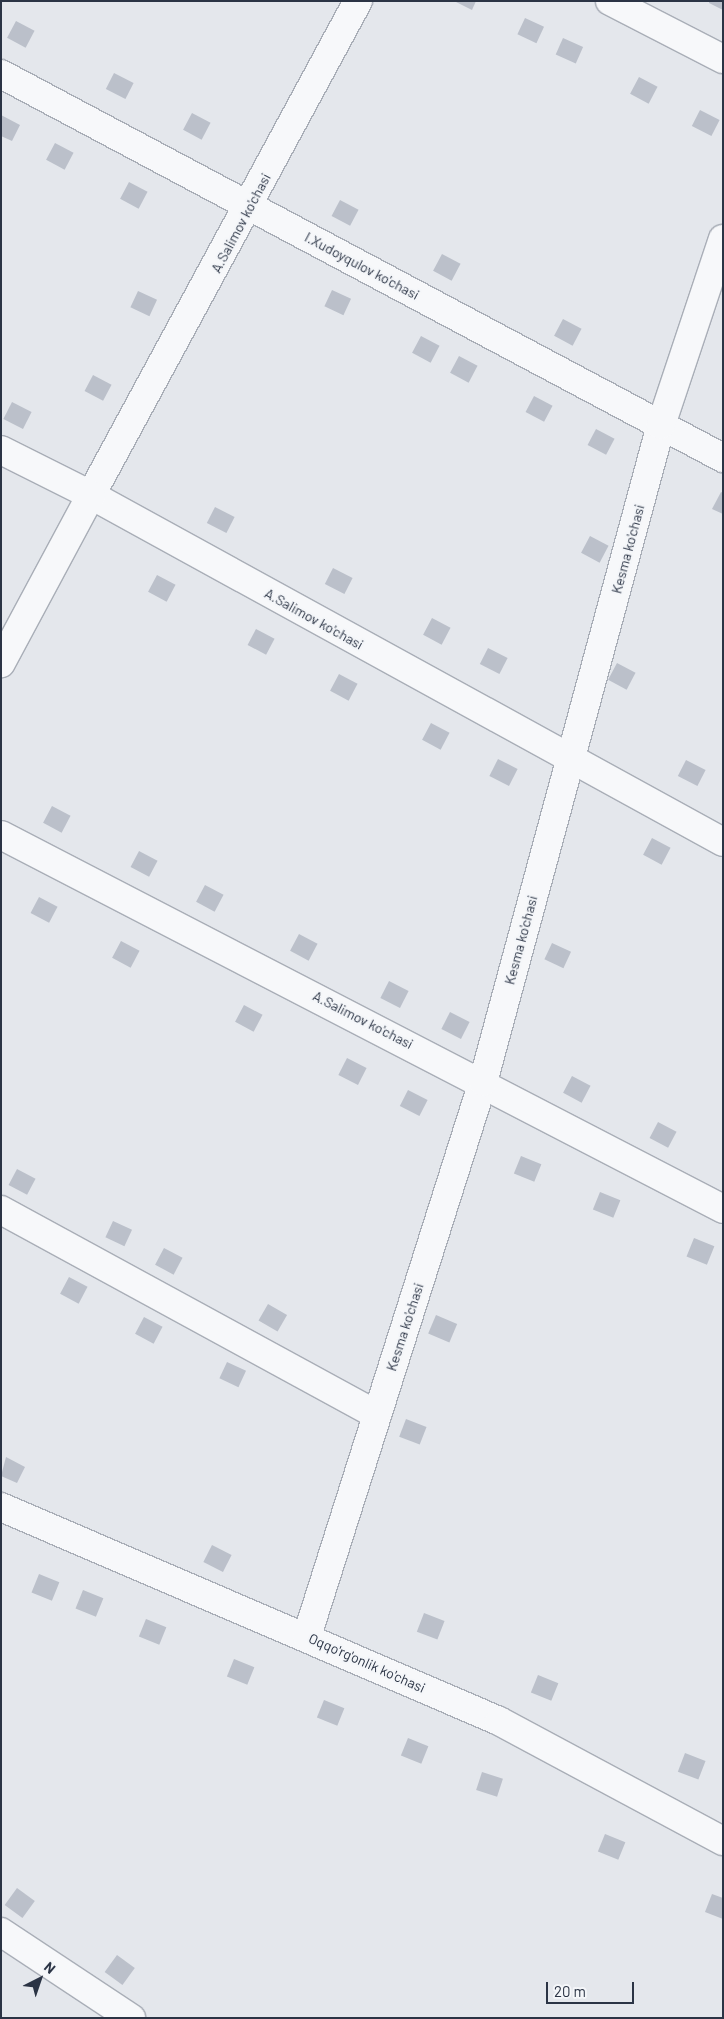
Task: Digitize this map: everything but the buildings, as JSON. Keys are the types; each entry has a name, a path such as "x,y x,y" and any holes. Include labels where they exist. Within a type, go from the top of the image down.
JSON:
{"street":[{"name":"A.Salimov ko'chasi","path":"91,495 250,206 358,1"},
{"path":"610,1 723,59"},
{"name":"I.Xudoyqulov ko'chasi","path":"1,74 723,458"},
{"name":"Kesma ko'chasi","path":"307,1636 483,1082 661,426 723,239"},
{"name":"A.Salimov ko'chasi","path":"1,450 91,495 570,762 723,842"},
{"path":"1,663 91,495"},
{"name":"A.Salimov ko'chasi","path":"1,835 483,1082 723,1209"},
{"path":"1,1210 377,1415"},
{"name":"Oqqo'rg'onlik ko'chasi","path":"1,1507 307,1636 499,1721 723,1842"},
{"path":"1,1932 131,2018"}]}
